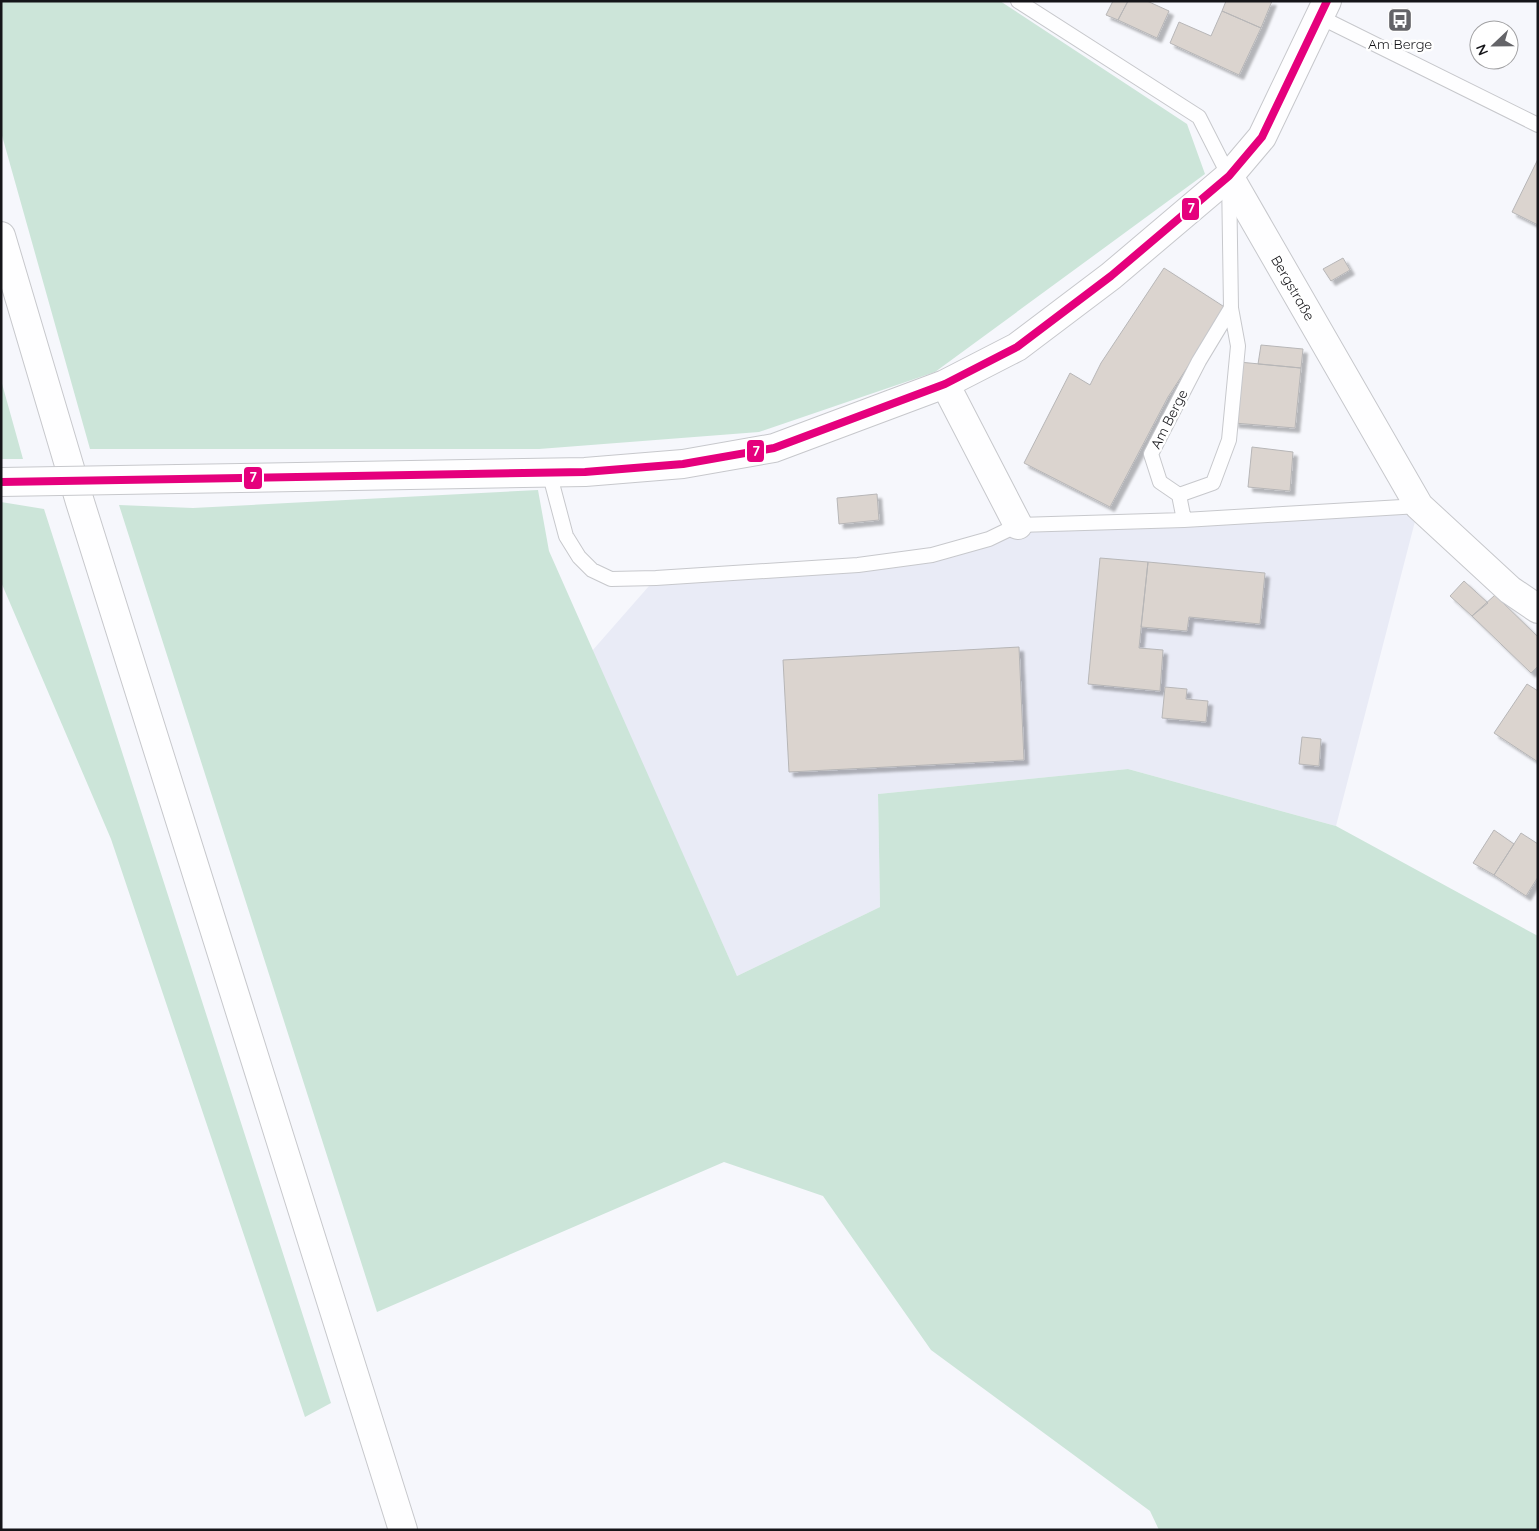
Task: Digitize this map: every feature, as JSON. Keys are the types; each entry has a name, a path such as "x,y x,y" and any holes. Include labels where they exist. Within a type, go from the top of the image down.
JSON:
{"main road":[{"path":"1,482 549,472 683,464 774,448 945,384 1017,348 1111,276 1229,176 1262,137 1324,9"},
{"name":"Bergstraße","path":"1229,176 1419,506 1510,590 1538,609"},
{"path":"1,236 80,502 403,1530"},
{"path":"945,384 1018,525"}],"lane":[{"name":"Bergstraße","path":"1018,1 1199,117 1229,176"},
{"path":"1324,9 1538,125"},
{"path":"1184,520 1179,495 1213,483 1229,440 1238,346 1231,308 1229,176"},
{"name":"Am Berge","path":"1179,495 1160,482 1151,454 1199,361 1231,308"},
{"path":"549,472 566,536 580,557 592,570 611,578 656,578 858,565 932,555 989,539 1018,525 1184,520 1419,506"}],"shaded area":[{"path":"1419,506 1336,826 1128,769 878,794 880,907 737,976 592,651 656,578 932,555 1018,525"}],"green space":[{"path":"1,1 1000,1 1187,124 1205,174 935,372 759,432 539,449 90,449 1,132"},
{"path":"1,380 23,459 1,459"},
{"path":"538,490 549,551 737,976 880,907 878,794 1128,769 1336,826 1538,936 1538,1530 1159,1530 1150,1511 931,1350 823,1196 724,1162 377,1312 119,505 193,508"},
{"path":"1,502 44,509 331,1403 305,1417 111,839 1,582"}],"building":[{"path":"1113,1 1128,1 1118,20 1106,15"},
{"path":"1128,1 1147,1 1169,11 1157,38 1118,20"},
{"path":"1226,1 1272,1 1261,28 1222,11"},
{"path":"1222,11 1261,28 1239,75 1170,43 1179,22 1211,36"},
{"path":"1538,159 1538,225 1512,212"},
{"path":"1343,258 1350,270 1331,281 1323,269"},
{"path":"1164,268 1226,308 1168,397 1110,507 1024,463 1070,373 1090,385 1101,363"},
{"path":"1261,345 1303,349 1301,368 1258,364"},
{"path":"1239,362 1301,368 1295,428 1234,423"},
{"path":"1252,447 1293,452 1290,491 1248,487"},
{"path":"877,494 879,520 839,524 837,498"},
{"path":"1100,558 1148,562 1139,648 1163,650 1160,691 1088,684"},
{"path":"1148,562 1265,573 1260,624 1189,617 1187,631 1141,627"},
{"path":"1464,581 1488,603 1472,616 1450,596"},
{"path":"1495,595 1538,637 1538,666 1531,673 1472,616"},
{"path":"1019,647 1024,760 789,772 783,660"},
{"path":"1527,684 1538,691 1538,762 1494,733"},
{"path":"1165,687 1187,689 1186,699 1208,701 1206,722 1162,718"},
{"path":"1302,737 1321,739 1319,766 1299,764"},
{"path":"1494,830 1514,844 1494,875 1473,863"},
{"path":"1521,833 1538,844 1538,877 1526,896 1494,875"}],"transit line":[{"name":"7","path":"1,482 585,472 683,464 774,448 945,384 1017,347 1111,276 1229,176 1262,137 1327,1"}],"place":[{"name":"Am Berge","path":"1400,20"}]}
